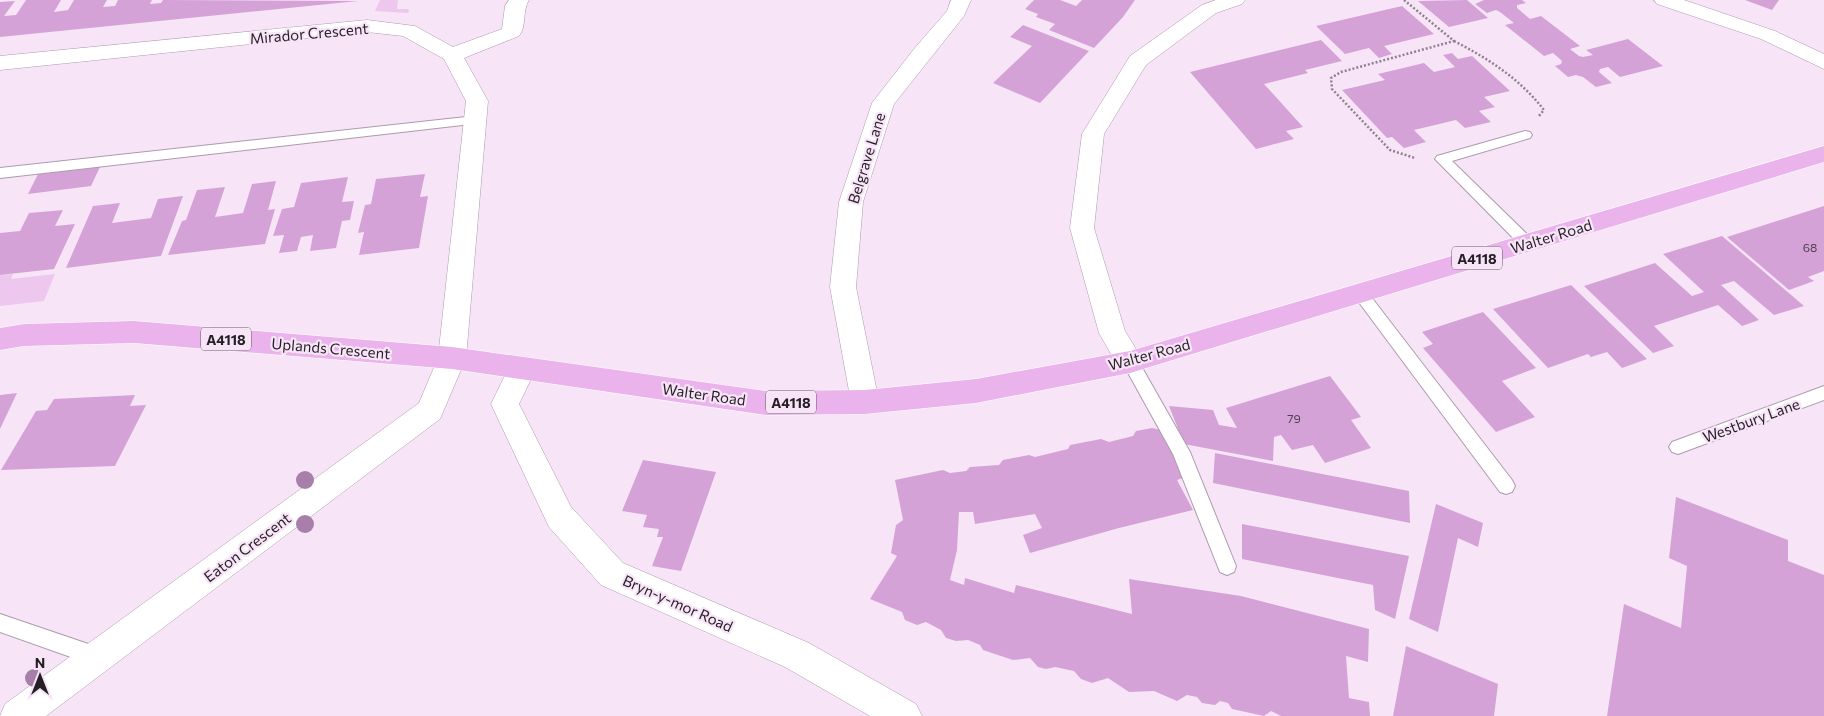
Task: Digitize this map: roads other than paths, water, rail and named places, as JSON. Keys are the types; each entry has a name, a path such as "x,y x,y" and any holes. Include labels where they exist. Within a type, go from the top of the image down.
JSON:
{"main road":[{"name":"Walter Road","path":"452,358 765,403 865,402 976,391 1130,362 1824,154"},
{"name":"Uplands Crescent","path":"0,339 24,335 134,332 452,358"}],"street":[{"path":"452,358 477,100 452,55 520,38 515,6 519,0"},
{"name":"Belgrave Lane","path":"865,402 844,287 851,202 883,103 957,12 961,0"},
{"path":"1130,362 1112,333 1082,228 1093,134 1138,61 1205,5 1235,0"},
{"path":"1664,0 1768,35 1824,62"},
{"name":"Mirador Crescent","path":"0,63 367,26 408,30 452,55"},
{"name":"Eaton Crescent","path":"17,716 430,411 452,358"},
{"name":"Bryn-y-mor Road","path":"522,369 504,404 560,517 612,574 797,655 904,716"}],"lane":[{"path":"0,172 475,120"},
{"path":"1525,135 1442,159 1527,243"},
{"path":"1360,293 1506,486"},
{"path":"1130,362 1181,452 1227,566"},
{"name":"Westbury Lane","path":"1678,447 1824,393"},
{"path":"0,623 99,657"}]}
